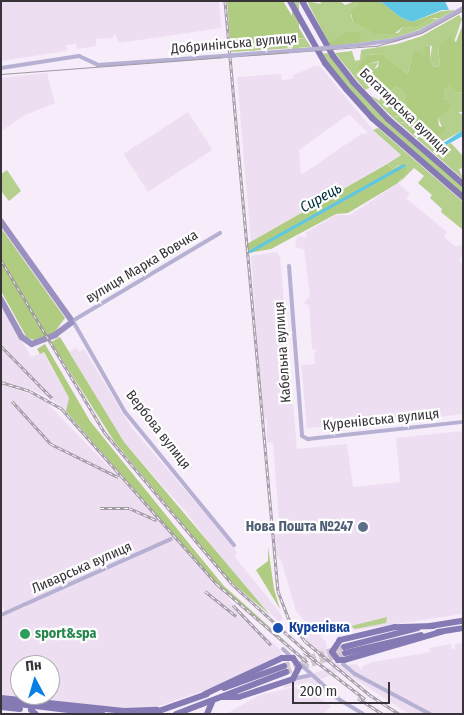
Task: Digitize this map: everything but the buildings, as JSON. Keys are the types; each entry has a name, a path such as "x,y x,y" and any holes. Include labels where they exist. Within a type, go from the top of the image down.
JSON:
{"main road":[{"name":"Богатирська вулиця","path":"290,1 325,63 346,89 377,122 463,198"},
{"name":"Богатирська вулиця","path":"302,1 333,56 353,82 388,118 463,184"},
{"name":"Вербова вулиця","path":"1,221 73,321"},
{"path":"1,299 22,337 32,344 55,335 73,321"},
{"path":"433,626 344,653 338,660 332,652 340,640 395,627 433,626 463,622"},
{"path":"344,653 463,628"},
{"path":"141,714 172,707 205,694 282,658 295,660 299,671 293,679 239,696 223,697"},
{"path":"176,714 223,697 285,669 205,694"},
{"path":"1,698 124,711 154,712"},
{"path":"184,714 216,699"},
{"path":"207,714 208,707 216,699"},
{"path":"1,702 102,714"},
{"path":"1,707 64,714"}],"street":[{"name":"Добринінська вулиця","path":"1,68 79,56 98,65 360,45 395,40 422,31 463,8"},
{"name":"вулиця Марка Вовчка","path":"73,321 220,233"},
{"name":"Кабельна вулиця","path":"289,266 302,436"},
{"name":"Вербова вулиця","path":"73,321 125,412 234,545"},
{"name":"Куренівська вулиця","path":"302,436 308,439 463,422"},
{"name":"Ливарська вулиця","path":"2,613 172,539"},
{"path":"344,653 343,664 355,674 430,714"},
{"path":"295,660 340,700 364,714"},
{"path":"293,679 312,675"}],"shaded area":[{"path":"1,1 219,1 221,28 119,43 115,34 112,38 96,39 96,46 77,49 76,44 66,45 67,51 1,61"},
{"path":"314,66 320,66 373,130 401,155 251,242 237,77 281,74 282,80 292,79 294,75","holes":["349,114 368,133 361,134 301,175 299,150"]},
{"path":"47,73 55,103 25,115 1,131 1,78"},
{"path":"188,112 213,150 148,192 123,154"},
{"path":"398,183 410,194 406,198 447,232 444,237 455,246 463,245 463,255 459,260 463,264 463,414 367,426 366,416 360,417 360,423 307,428 301,365 315,364 314,352 318,351 312,349 309,305 304,303 310,296 304,249 297,248 295,242 299,236 307,238 305,233 336,215 350,215"},
{"path":"277,252 280,257 297,449 347,444 353,487 400,482 396,438 463,431 463,614 335,633 326,630 320,636 326,642 327,653 333,661 342,666 356,664 362,670 362,666 373,662 430,652 429,648 451,644 452,649 455,649 455,644 462,643 463,637 463,714 409,714 341,670 320,680 342,700 340,703 309,682 284,688 283,684 335,666 305,639 310,634 317,635 296,611 282,563 274,551 272,535 286,533 279,522 273,442 267,443 267,419 263,419 251,256"},
{"path":"1,303 31,357 43,352 69,398 66,411 50,398 31,389 1,381"},
{"path":"77,348 79,352 84,349 131,427 232,545 237,553 234,556 280,613 283,619 279,622 239,582 186,512 124,442 69,351"},
{"path":"1,384 42,398 178,538 244,617 281,650 281,657 203,691 156,707 130,710 60,702 60,655 10,655 10,697 1,696 1,616 26,607 24,603 5,611 1,605"},
{"path":"295,687 312,693 331,706 324,714 226,714 260,695"}],"green space":[{"path":"227,1 283,1 305,38 255,39 247,51 231,52"},
{"path":"292,1 299,1 299,52 292,52"},
{"path":"307,1 321,4 320,1 340,1 345,5 355,1 358,5 351,15 353,23 369,31 386,33 398,33 403,27 416,28 431,18 437,19 442,11 455,10 421,29 395,38 359,43 359,39 344,35 328,42"},
{"path":"355,1 380,1 400,17 412,22 442,11 439,18 431,18 416,28 403,27 394,34 375,34 353,23 351,12 358,5"},
{"path":"459,15 462,19 454,42 451,38 438,46 440,66 434,67 430,59 432,46 427,45 424,55 412,53 408,74 382,54 367,55 359,71 365,69 368,64 379,62 371,74 378,78 382,88 389,92 397,87 404,93 406,108 402,113 397,112 395,117 400,117 401,123 406,123 415,134 420,134 424,141 435,147 442,156 441,148 451,143 463,156 463,168 459,169 463,179 391,116 370,95 380,101 380,94 371,87 365,90 335,53 352,51 355,61 360,60 361,50 397,44 422,36"},
{"path":"463,24 463,92 457,93 449,84 444,92 444,99 452,106 438,118 439,126 446,128 445,131 433,139 443,152 441,156 435,147 424,141 420,134 413,133 406,123 400,122 400,117 394,116 395,112 402,113 406,108 404,93 397,87 389,92 382,88 371,71 378,67 379,61 368,64 365,71 356,70 367,55 382,54 408,74 412,53 416,51 424,55 425,47 430,44 430,59 434,67 440,66 438,46 450,37 456,42"},
{"path":"348,32 361,32 359,43 331,46 328,42"},
{"path":"272,37 288,40 305,38 311,47 247,51 255,39"},
{"path":"328,53 341,70 463,187 463,194 364,107 321,54"},
{"path":"449,83 457,93 463,92 463,112 458,112 463,115 463,130 438,144 433,139 442,127 438,118 447,108 443,94"},
{"path":"378,128 463,202 463,230 441,212 442,209 430,198 432,195 418,183 424,176 414,168 400,182 406,168 399,165 392,169 387,164 401,155 373,130"},
{"path":"387,164 392,169 402,164 406,168 407,171 398,183 348,213 336,214 271,249 248,253 247,244"},
{"path":"7,170 21,191 9,201 1,191 1,174"},
{"path":"1,228 65,318 54,333 35,340 27,338 1,291"},
{"path":"60,337 124,442 270,615 229,580 114,441 51,342"},
{"path":"45,344 90,421 191,546 224,586 293,648 212,579 66,411 69,398 44,352 40,354 37,349"},
{"path":"268,547 274,589 280,609 256,570 268,561"},
{"path":"387,617 386,623 355,629 351,626"}],"water":[{"path":"380,1 445,1 449,10 442,10 412,22 400,17"},
{"path":"463,130 463,136 439,149 436,148"}],"waterway":[{"name":"Сирець","path":"250,251 404,165"}],"tunnel":[{"path":"284,666 344,647"},
{"path":"286,672 345,653"}],"tram line":[{"path":"1,74 376,46 421,33 463,10"}],"railway":[{"path":"225,1 278,591 289,619 305,641 370,695 399,714"},
{"path":"1,260 105,433 232,584 310,655"},
{"path":"1,346 52,398"},
{"path":"1,382 30,391 62,409 217,584 307,662"},
{"path":"12,401 51,444 118,477"},
{"path":"100,508 129,508 156,520"},
{"path":"205,591 236,616"},
{"path":"233,605 271,645"},
{"path":"304,652 365,699"},
{"path":"358,698 383,714"}],"place":[{"name":"Нова Пошта №247","path":"363,527"},
{"name":"Куренівка","path":"278,628"},
{"name":"sport&spa","path":"25,634"}]}
